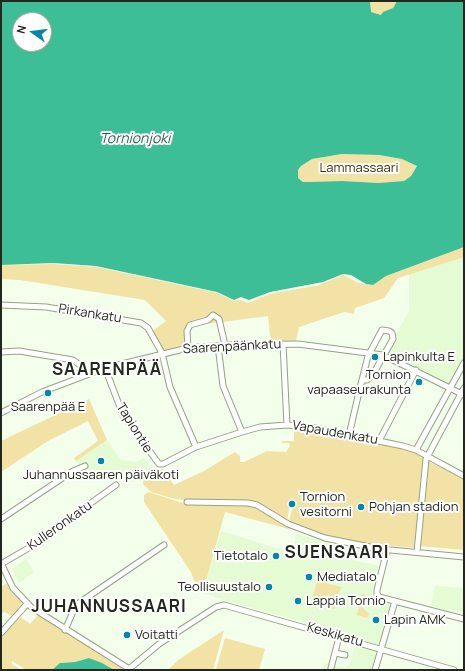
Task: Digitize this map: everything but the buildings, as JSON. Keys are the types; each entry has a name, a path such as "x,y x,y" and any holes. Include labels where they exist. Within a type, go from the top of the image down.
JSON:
{"street":[{"name":"Pirkankatu","path":"1,304 46,308 141,323 148,328 162,353 170,387 196,447"},
{"path":"188,348 187,332 190,325 208,320 213,315 219,319 225,345"},
{"path":"349,435 362,380 369,353 382,330 392,333 393,337 371,378 362,380"},
{"name":"Saarenpäänkatu","path":"1,413 22,401 104,368 188,348 225,345 283,344 383,355 416,370 463,395"},
{"path":"283,344 287,425"},
{"path":"218,346 223,386 242,432"},
{"path":"1,352 19,351 73,360 80,365 86,374"},
{"path":"416,450 464,363"},
{"name":"Tapiontie","path":"104,368 123,415 159,464"},
{"path":"379,441 416,370"},
{"path":"417,552 423,481 427,456 463,395 464,388"},
{"name":"Vapaudenkatu","path":"159,464 163,464 196,447 242,432 260,427 287,425 315,428 416,450 464,476"},
{"path":"1,519 73,471 85,466"},
{"name":"Kulleronkatu","path":"1,563 27,549 116,485"},
{"path":"187,502 248,502 288,524 314,534 387,550 464,556"},
{"path":"65,630 76,605 164,545"},
{"path":"387,550 376,594 379,597 464,619"},
{"path":"1,563 13,588 27,604 65,630 130,670"},
{"path":"375,670 395,601"},
{"path":"1,633 27,604"},
{"name":"Keskikatu","path":"130,670 159,644 220,605 232,606 454,670"},
{"path":"331,668 339,636"},
{"path":"335,653 344,655"}],"shaded area":[{"path":"464,257 464,359 450,384 387,352 409,311 409,274"},
{"name":"Juhannussaaren päiväkoti","path":"107,440 121,460 137,462 144,458 152,470 135,482 81,468 76,461"},
{"name":"Lappia Tornio","path":"221,531 293,553 296,534 352,548 349,559 379,566 371,598 391,603 371,670 322,670 324,663 344,668 350,664 357,637 203,593"},
{"path":"26,559 34,572 19,583 12,569"},
{"path":"435,586 464,588 464,613 431,606"}],"green space":[{"path":"370,1 397,1 393,8 381,15 371,12"},
{"name":"Lammassaari","path":"342,154 379,155 402,159 417,165 411,176 404,181 379,183 342,181 304,182 298,178 298,170 301,166 312,159"},
{"path":"464,247 464,257 398,278 384,298 355,308 354,314 344,312 299,327 295,345 271,345 268,316 191,326 189,332 190,349 160,353 150,333 166,321 145,300 20,280 1,279 1,265 53,264 96,267 217,293 234,301 241,300 248,303 270,294 319,285 344,275 358,283 373,285 386,276"},
{"path":"89,399 107,440 76,461 74,458 98,441 88,421 48,441 1,472 1,441"},
{"path":"315,430 378,442 415,452 425,457 416,548 360,543 321,534 289,521 294,503 293,501 290,504 287,521 247,501 191,501 175,499 151,492 143,484 144,478 148,475 163,469 174,485 204,471 235,452 240,456 240,462 244,462 267,451 286,452 290,446 289,443 282,443 282,441 294,441 294,431"},
{"path":"428,461 464,479 464,550 419,546"},
{"path":"148,492 186,504 250,505 304,533 225,512 203,592 198,591 191,572 144,502 144,495"},
{"path":"317,581 341,587 335,609 311,603"},
{"path":"7,583 11,591 23,603 12,616 4,612 1,614 1,587"},
{"path":"362,594 373,597 372,601 363,603 361,606 369,614 367,618 357,615"},
{"path":"38,615 127,670 114,670 89,658 75,662 60,663 52,670 26,670 12,661 12,664 21,670 1,670 1,635 19,616 30,624"},
{"path":"224,630 213,670 168,670 178,660"},
{"path":"225,638 265,649 259,670 216,670"}],"water":[{"name":"Tornionjoki","path":"1,1 370,1 371,12 381,15 383,12 393,8 397,1 464,1 464,247 386,276 373,285 366,284 351,275 343,274 323,282 270,292 249,300 241,297 234,300 217,292 96,266 53,263 1,265","holes":["342,154 379,155 402,159 417,166 411,176 404,181 379,183 342,181 303,182 298,178 298,170 301,166 312,159"]},
{"path":"89,658 114,670 52,670 60,663 75,662"}],"place":[{"name":"Lapinkulta E","path":"375,357"},
{"name":"Tornion vapaaseurakunta","path":"419,382"},
{"name":"Saarenpää E","path":"48,393"},
{"name":"Juhannussaaren päiväkoti","path":"101,461"},
{"name":"Tornion vesitorni","path":"292,504"},
{"name":"Pohjan stadion","path":"361,507"},
{"name":"Tietotalo","path":"276,556"},
{"name":"Mediatalo","path":"309,577"},
{"name":"Teollisuustalo","path":"269,587"},
{"name":"Lappia Tornio","path":"298,601"},
{"name":"Lapin AMK","path":"376,620"},
{"name":"Voitatti","path":"127,635"}],"district":[{"name":"SAARENPÄÄ","path":"107,370"},
{"name":"SUENSAARI","path":"337,553"},
{"name":"JUHANNUSSAARI","path":"109,607"}]}
